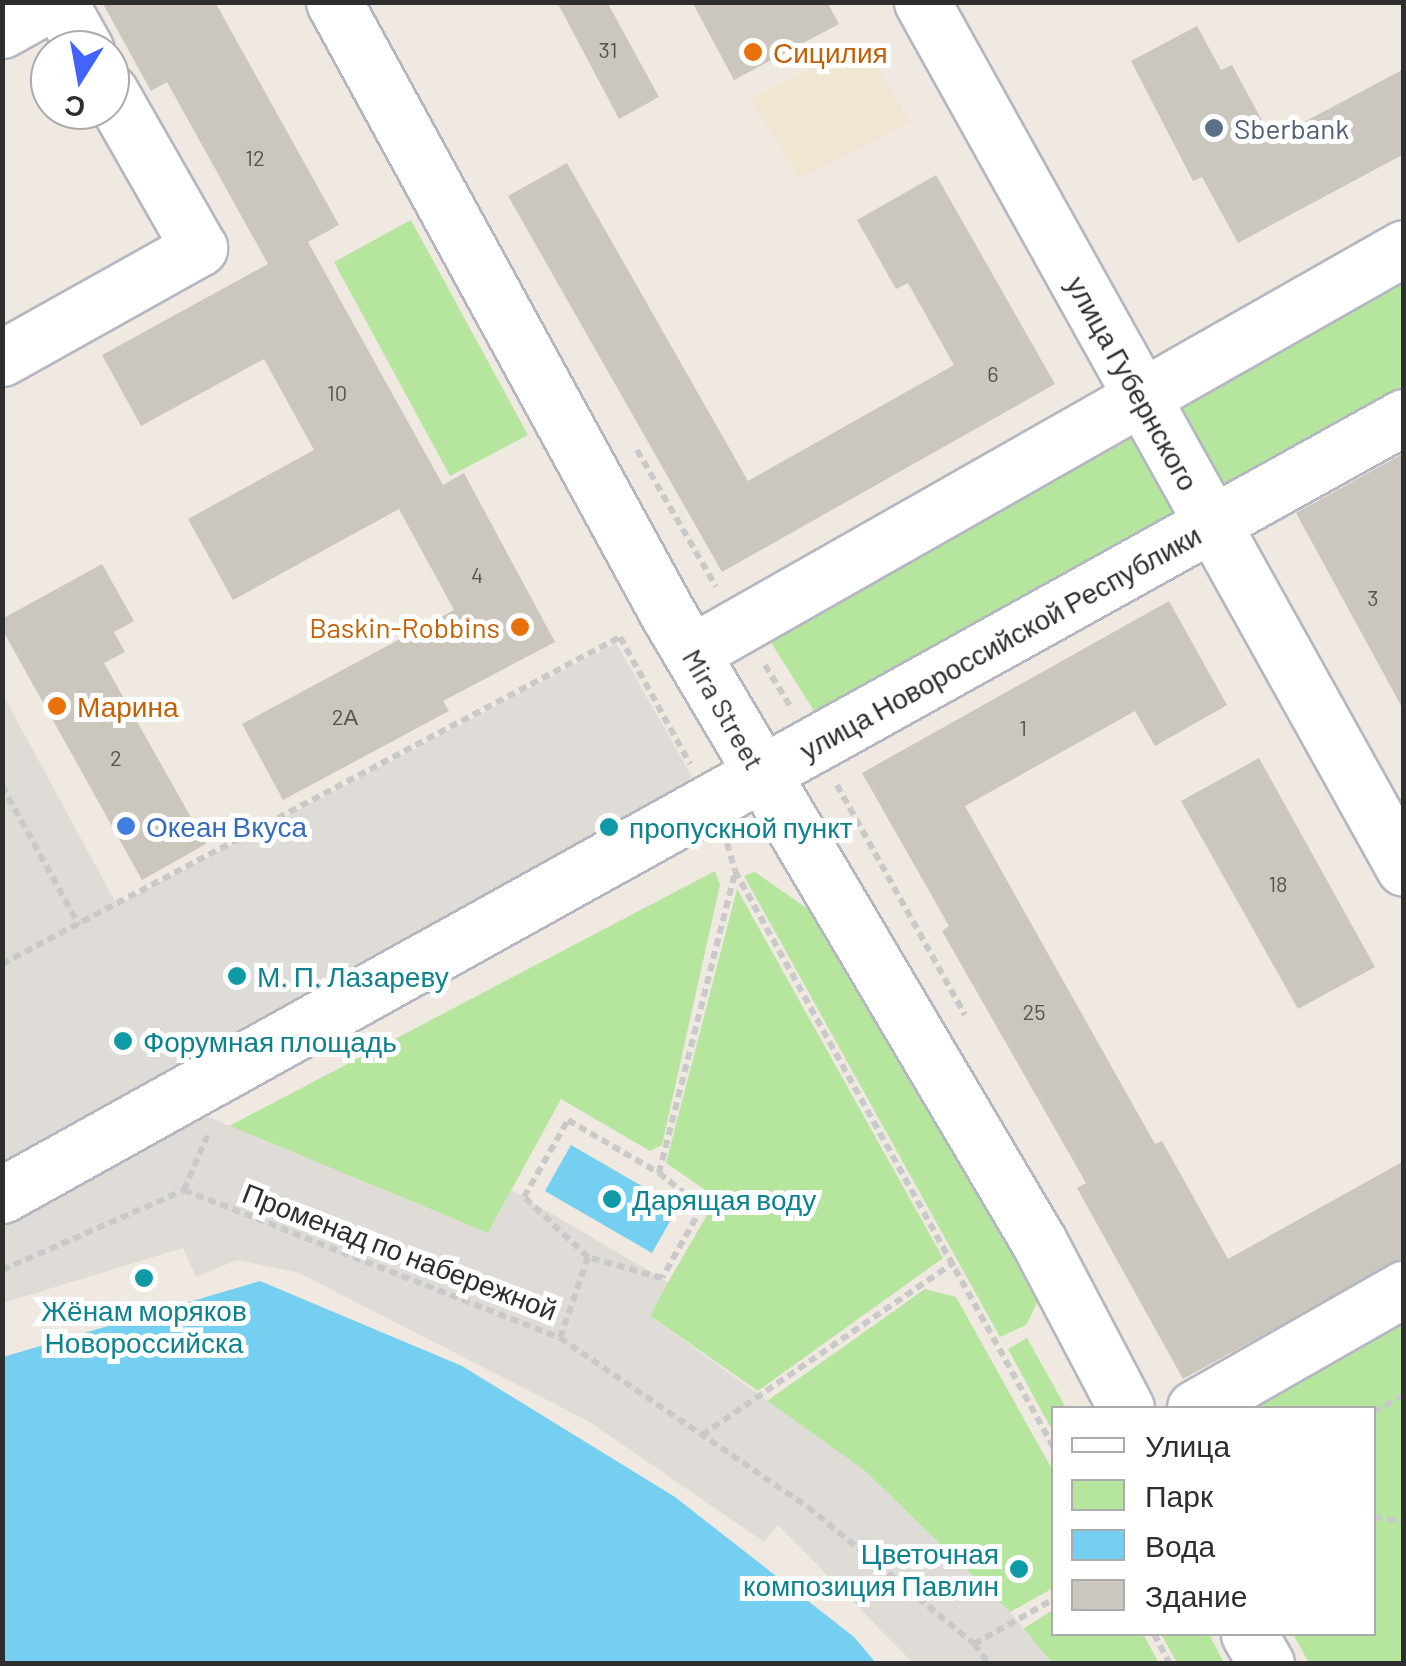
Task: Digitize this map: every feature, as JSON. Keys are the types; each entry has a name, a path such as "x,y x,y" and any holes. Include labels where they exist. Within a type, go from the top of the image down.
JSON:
{"street":[{"path":"2,30 56,2 74,30"},
{"name":"Mira Street","path":"334,2 660,635 762,775 1039,1242 1125,1406"},
{"name":"улица Губернского","path":"922,2 1404,868"},
{"path":"2,358 198,248 130,127"},
{"path":"660,635 1141,399 1404,248"},
{"name":"улица Новороссийской Республики","path":"2,1196 1404,417"},
{"path":"1199,1406 1404,1289"},
{"path":"1250,1636 1266,1664"}],"path":[{"path":"2,964 660,635 719,592"},
{"path":"660,635 707,803 735,871 955,1262 1051,1442"},
{"path":"2,786 78,926"},
{"path":"659,1173 735,871"},
{"path":"568,1120 659,1173 702,1207 662,1278 588,1257 524,1198 568,1120"},
{"name":"Променад по набережной","path":"2,1270 184,1190 560,1338 808,1507 974,1644 989,1664"},
{"path":"560,1338 588,1257"},
{"path":"702,1435 955,1262"},
{"path":"1376,1411 1404,1396"},
{"path":"1376,1517 1404,1522"},
{"path":"974,1644 1051,1601"},
{"path":"1155,1636 1170,1664"}],"shaded area":[{"path":"861,43 911,122 800,179 751,100"},
{"name":"Форумная площадь","path":"616,643 697,785 3,1177 2,693 117,905"},
{"path":"182,1106 488,1233 511,1190 668,1282 650,1316 865,1471 1010,1612 1052,1663 913,1663 778,1525 764,1542 588,1421 299,1273 237,1260 196,1277 183,1248 3,1303 3,1205"}],"green space":[{"path":"411,220 528,435 450,476 334,262"},
{"path":"1403,266 1403,406 1226,504 1168,400"},
{"path":"1133,428 1184,524 821,722 765,633"},
{"path":"715,871 720,885 662,1145 650,1151 561,1099 488,1233 229,1126"},
{"path":"755,872 808,909 824,932 1041,1295 1026,1325 1000,1337 744,876"},
{"path":"737,889 943,1258 758,1391 649,1315 717,1198 666,1163"},
{"path":"925,1289 956,1297 1051,1467 1051,1589 1010,1612 865,1471 767,1401"},
{"path":"1403,1304 1403,1663 1309,1663 1294,1636 1376,1636 1376,1406 1222,1406"},
{"path":"1027,1338 1065,1406 1051,1406 1051,1428 1008,1349"},
{"path":"1051,1611 1051,1636 1144,1636 1159,1663 1052,1663 1023,1629"},
{"path":"1162,1636 1210,1636 1224,1663 1177,1663"}],"water":[{"name":"Дарящая воду","path":"571,1145 678,1207 652,1253 545,1191"},
{"path":"260,1281 462,1366 675,1497 854,1637 876,1663 3,1663 3,1357"}],"building":[{"path":"102,2 215,2 339,225 308,242 443,485 464,473 555,642 443,701 449,711 283,800 242,724 454,610 399,509 233,600 188,519 314,450 264,359 141,426 102,355 268,264 167,82 151,91 130,53 130,30 117,30"},
{"path":"557,2 607,2 659,97 619,119"},
{"name":"Сицилия","path":"692,2 827,2 839,24 734,80"},
{"path":"1197,26 1221,70 1232,65 1272,139 1404,69 1404,154 1238,243 1202,177 1193,181 1131,61"},
{"path":"567,163 748,481 954,365 908,283 896,289 857,220 936,175 1055,384 722,572 508,196"},
{"path":"1404,453 1404,711 1296,513"},
{"path":"102,564 134,621 114,632 125,652 104,663 206,844 142,880 2,629 2,619"},
{"path":"1169,601 1227,705 1155,746 1135,711 965,806 1155,1144 1162,1141 1228,1259 1404,1161 1404,1258 1183,1379 1077,1188 1086,1183 942,931 949,926 862,773"},
{"path":"1259,758 1375,967 1298,1009 1181,801"}],"place":[{"name":"Сицилия","path":"753,52"},
{"name":"Sberbank","path":"1214,128"},
{"name":"Baskin-Robbins","path":"520,627"},
{"name":"Марина","path":"57,706"},
{"name":"Океан Вкуса","path":"126,826"},
{"name":"пропускной пункт","path":"609,827"},
{"name":"М. П. Лазареву","path":"237,976"},
{"name":"Форумная площадь","path":"123,1041"},
{"name":"Дарящая воду","path":"612,1199"},
{"name":"Жёнам моряков Новороссийска","path":"144,1278"},
{"name":"Цветочная композиция Павлин","path":"1019,1569"}]}
